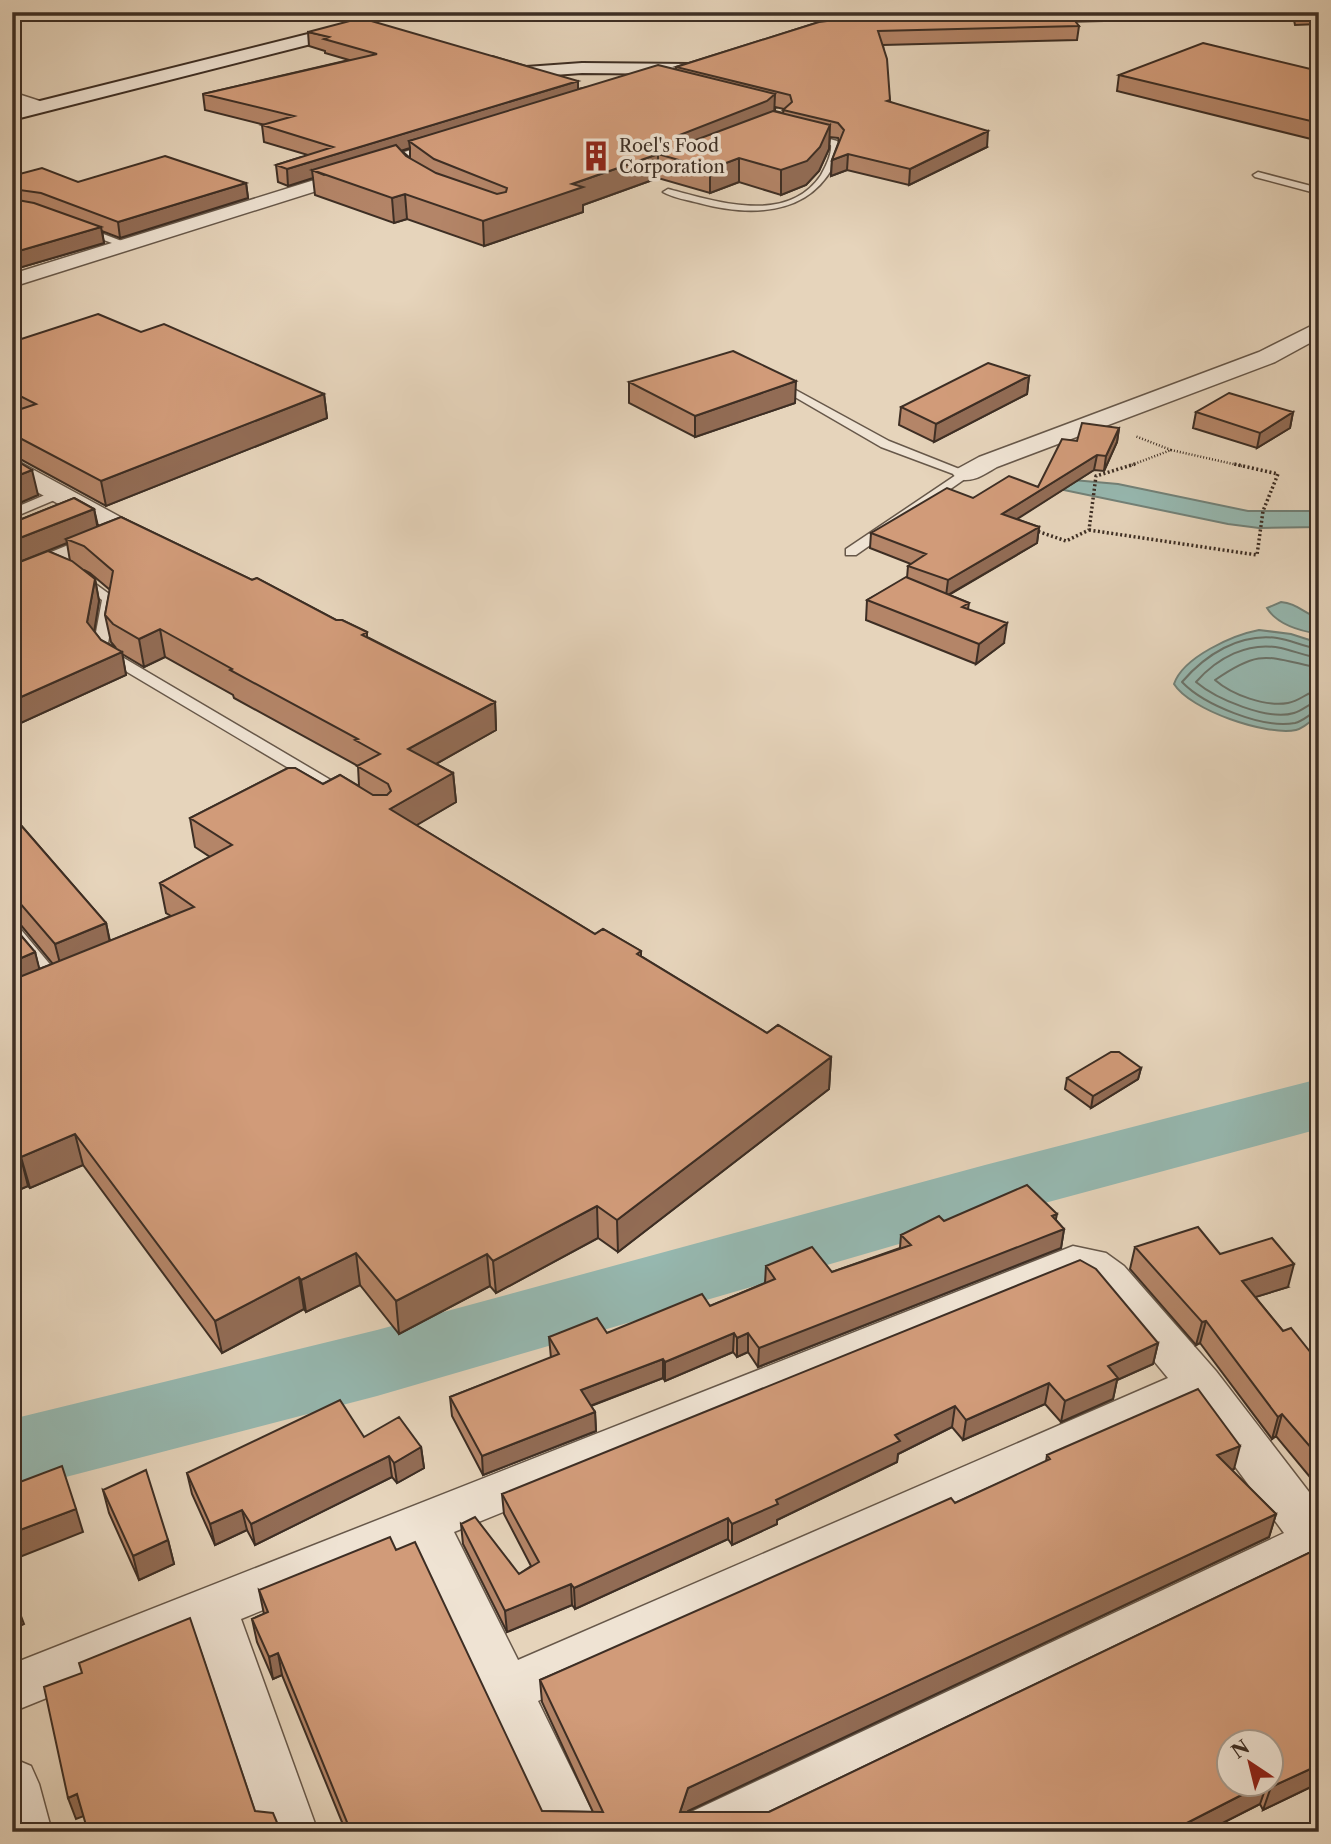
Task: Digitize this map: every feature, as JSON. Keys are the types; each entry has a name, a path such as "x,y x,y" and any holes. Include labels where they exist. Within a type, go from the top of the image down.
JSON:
{"street":[{"path":"997,18 1232,12"},
{"path":"12,114 348,28 362,25 377,29"},
{"path":"525,72 634,80 692,69 742,53"},
{"path":"476,57 577,88"},
{"path":"12,97 40,107"},
{"path":"12,281 402,163 476,135"},
{"path":"966,474 988,462 1267,356 1319,329"},
{"path":"12,468 131,533 12,578"},
{"path":"12,1688 1073,1262 1091,1265 1109,1277 1200,1384 1318,1541 708,1832"},
{"path":"508,1689 1200,1384"},
{"path":"424,1521 508,1689 575,1832"},
{"path":"212,1606 291,1832"},
{"path":"12,1784 24,1832"}],"lane":[{"path":"668,192 736,209 757,211 798,198 821,184 832,164 836,147 834,143 794,133"},
{"path":"1258,175 1319,191"},
{"path":"71,225 127,245"},
{"path":"792,391 885,444 966,474"},
{"path":"851,552 966,474"},
{"path":"12,514 59,494"},
{"path":"50,563 83,578 108,599 102,643 111,657 360,804"},
{"path":"12,930 66,984 36,996"}],"path":[{"path":"1030,528 1066,541 1089,530 1256,555 1263,510 1278,474 1171,450 1098,422"},
{"path":"1089,530 1096,476 1156,458 1171,450"}],"water":[{"path":"1062,479 1118,484 1248,511 1319,511 1319,527 1259,528 1228,524 1059,489"},
{"path":"1281,602 1292,604 1319,618 1319,634 1297,629 1271,614 1267,608"},
{"path":"1259,630 1291,634 1319,643 1319,714 1299,729 1267,729 1230,719 1196,703 1174,684 1179,674 1198,656 1223,642"}],"building":[{"path":"1068,12 1079,26 878,31 887,59 890,100 887,101 988,131 910,169 848,154 832,160 844,130 838,123 783,110 792,102 790,95 676,67 819,22 874,15"},
{"path":"361,18 578,81 287,169 276,165 333,147 262,125 294,116 203,94 377,54 308,32"},
{"path":"1203,43 1319,71 1319,123 1119,75"},
{"path":"658,65 775,94 767,101 677,136 675,142 678,145 773,111 830,125 820,147 807,161 781,170 739,158 710,169 658,154 572,184 583,187 483,221 405,194 392,198 312,170 396,145 406,156 436,173 497,194 506,192 507,188 434,159 409,141"},
{"path":"165,156 246,183 118,222 41,193 12,189 12,176 42,168 78,182"},
{"path":"12,199 34,203 101,227 12,253"},
{"path":"98,314 141,332 164,324 324,394 101,481 12,435 12,412 36,404 12,392 12,342"},
{"path":"733,351 796,381 695,416 629,382"},
{"path":"988,363 1029,376 936,424 901,407"},
{"path":"1229,393 1293,412 1260,433 1196,412"},
{"path":"1082,423 1119,428 1106,456 1097,455 1002,514 1039,527 948,580 908,566 926,554 871,533 947,488 973,498 1009,476 1038,487 1062,439 1077,441"},
{"path":"12,458 32,470 12,478"},
{"path":"74,498 94,509 12,541 12,523"},
{"path":"121,517 252,580 257,578 336,620 342,620 367,632 362,635 495,702 408,749 453,773 390,809 595,934 603,929 641,951 637,954 767,1033 778,1025 831,1057 617,1220 597,1206 493,1261 487,1254 396,1301 356,1253 301,1280 299,1277 215,1321 75,1134 21,1157 20,1154 12,1158 12,980 194,907 160,883 232,845 190,818 288,768 295,768 323,784 340,775 373,795 387,795 391,791 388,784 357,766 380,754 355,740 358,739 160,629 139,639 113,624 105,615 113,571 84,546 66,539"},
{"path":"48,551 72,561 95,579 87,622 101,640 122,652 12,701 12,565"},
{"path":"906,577 969,603 962,607 1007,623 979,644 867,600"},
{"path":"12,815 106,923 55,944 12,894"},
{"path":"12,925 35,952 12,962"},
{"path":"1111,1052 1119,1052 1141,1068 1093,1096 1067,1078"},
{"path":"1027,1185 1057,1214 1052,1216 1064,1229 759,1348 748,1333 737,1338 734,1333 665,1362 663,1359 581,1390 595,1412 482,1456 450,1397 559,1354 549,1337 597,1318 607,1333 702,1294 710,1306 775,1279 766,1266 812,1247 832,1272 911,1245 901,1235 939,1216 944,1221"},
{"path":"1198,1227 1220,1254 1272,1238 1294,1264 1242,1281 1283,1331 1291,1328 1319,1363 1319,1457 1282,1414 1278,1417 1206,1321 1202,1322 1135,1247"},
{"path":"1080,1260 1096,1269 1158,1343 1108,1366 1118,1378 1065,1401 1049,1383 966,1420 955,1406 895,1435 900,1441 776,1500 778,1504 732,1524 728,1518 574,1588 571,1584 505,1611 461,1524 475,1517 519,1574 539,1562 502,1494"},
{"path":"1198,1389 1240,1446 1217,1455 1276,1514 688,1788 680,1812 769,1812 1319,1548 1319,1765 1286,1780 1286,1728 1216,1728 1216,1798 1236,1798 1177,1828 1179,1832 351,1832 278,1653 269,1657 252,1619 268,1612 259,1590 390,1537 396,1550 415,1542 542,1811 603,1812 540,1680 951,1498 955,1503 1050,1459 1047,1455"},
{"path":"340,1400 364,1437 399,1417 421,1447 394,1463 389,1456 251,1524 242,1510 210,1524 187,1473"},
{"path":"62,1466 76,1509 12,1533 12,1485"},
{"path":"146,1470 168,1540 133,1556 103,1490"},
{"path":"190,1618 255,1811 273,1813 281,1832 88,1832 77,1794 68,1798 44,1687 82,1673 79,1663"},
{"path":"1319,1821 1319,1832 1300,1832"}],"waterway":[{"path":"12,1455 377,1363 985,1192 1319,1104"}],"place":[{"name":"Roel's Food Corporation","path":"596,156"}]}
